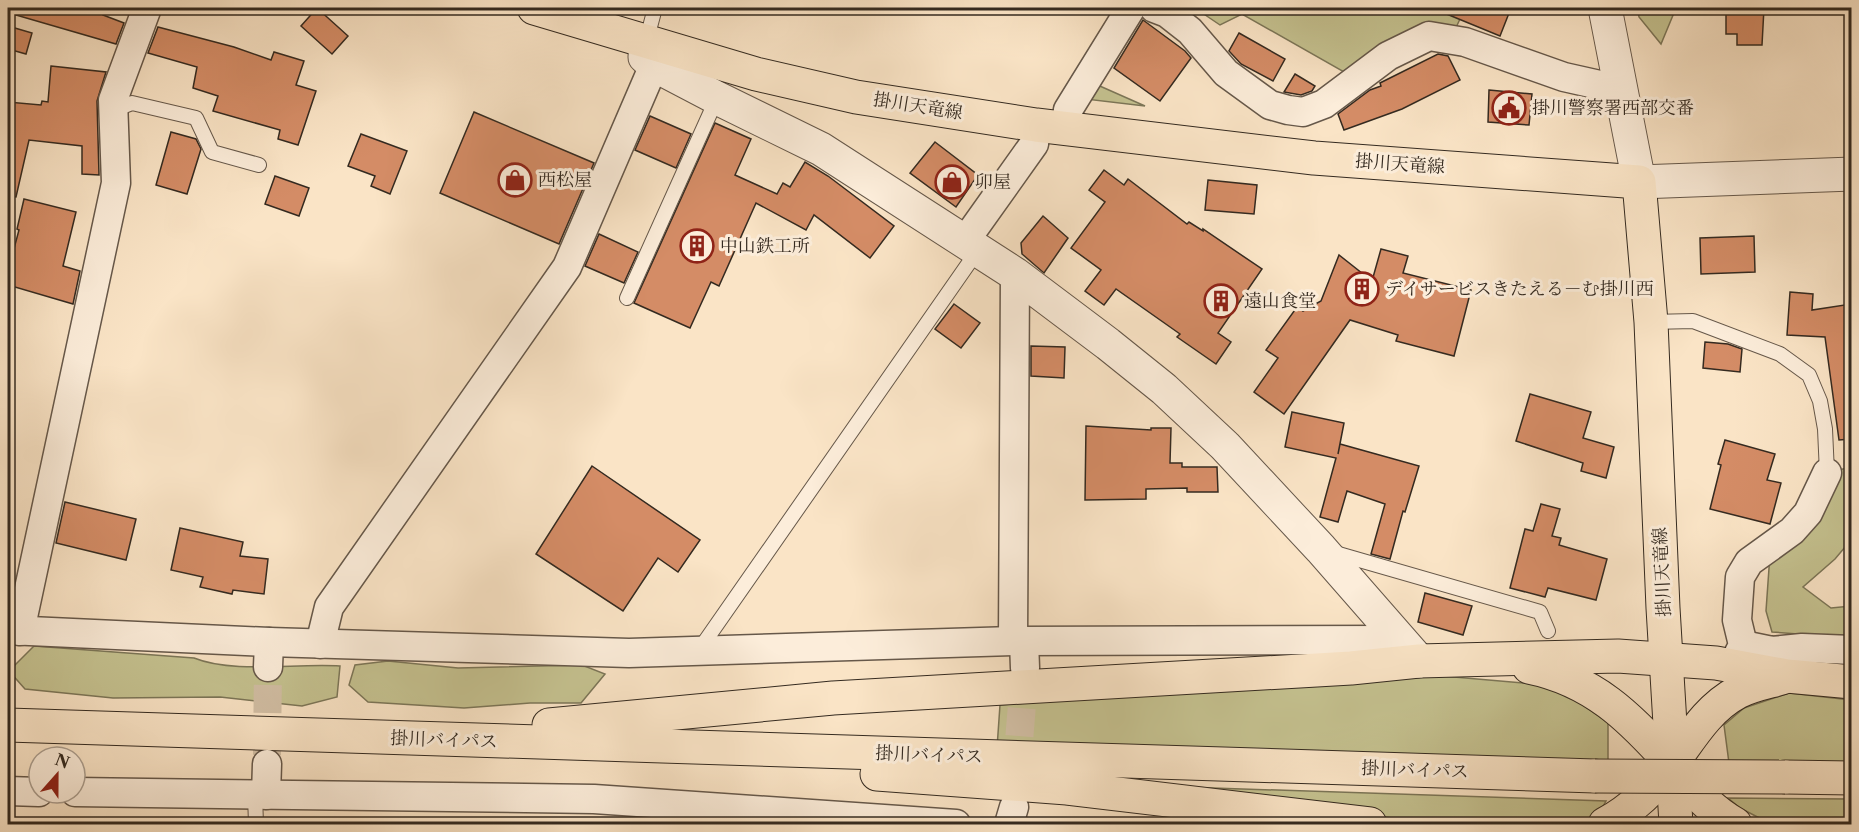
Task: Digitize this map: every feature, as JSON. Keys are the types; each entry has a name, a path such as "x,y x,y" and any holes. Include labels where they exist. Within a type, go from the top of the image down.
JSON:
{"main road":[{"name":"掛川天竜線","path":"534,8 650,53 856,97 1051,127 1314,158 1639,182 1652,322 1663,608 1676,825"},
{"path":"413,739 833,698 1339,669 1410,650 1489,659 1547,671 1586,687 1626,716 1672,764 1702,800 1735,825"},
{"path":"1489,659 1618,656 1716,663 1737,656 1787,676 1851,682"},
{"path":"1605,825 1624,813 1672,764 1701,722 1714,710 1738,691 1787,676"},
{"name":"掛川バイパス","path":"8,725 1595,776 1851,778"},
{"path":"413,739 563,763 850,772 1055,788 1370,825"}],"street":[{"path":"147,8 113,100 116,183 14,630 268,655 320,644 629,652 699,650 1410,650"},
{"path":"971,245 1034,144 1068,110 1131,8"},
{"path":"1154,8 1167,13 1190,31 1226,73 1270,105 1288,110 1303,112 1324,104 1388,56 1429,36 1465,42 1564,77 1622,90"},
{"path":"1605,8 1639,182 1851,174"},
{"path":"320,644 329,607 567,267 650,53 717,98 821,149 1015,274 1108,344 1164,389 1225,446 1321,549 1410,650"},
{"path":"1015,274 1021,650"},
{"path":"1827,473 1808,513 1792,531 1749,562 1740,577 1737,656 1802,648 1851,650"},
{"path":"260,795 267,764"},
{"path":"8,791 27,792"},
{"path":"87,792 594,799 956,825"}],"lane":[{"path":"650,53 655,8"},
{"path":"627,298 717,98"},
{"path":"114,110 132,103 196,118 212,152 259,165"},
{"path":"699,650 971,245"},
{"path":"1652,322 1692,321 1780,354 1809,375 1820,401 1825,429 1827,473"},
{"path":"1321,549 1540,612 1548,631"},
{"path":"256,825 260,795"}],"shaded area":[{"path":"1195,8 1465,8 1454,32 1344,72 1242,14 1220,25"},
{"path":"1637,8 1676,8 1661,44 1639,17"},
{"path":"1093,83 1145,106 1085,99"},
{"path":"1851,467 1851,540 1835,559 1803,587 1831,608 1851,606 1851,638 1772,632 1766,611 1770,554 1827,473"},
{"path":"34,646 194,658 227,666 340,666 337,697 302,706 220,697 113,698 25,689 9,671"},
{"path":"388,661 458,668 582,665 605,674 581,703 530,703 464,708 368,702 349,685 355,665"},
{"path":"1408,673 1557,686 1608,723 1608,761 997,748 1000,705"},
{"path":"1789,693 1851,700 1851,764 1729,763 1724,725 1744,708"},
{"path":"1153,786 1606,801 1597,817 1577,824 1447,824 1284,806"},
{"path":"1728,798 1851,799 1851,824 1771,824 1740,808"}],"building":[{"path":"10,8 105,8 103,15 124,23 116,44 9,13"},
{"path":"317,8 348,36 332,54 301,26"},
{"path":"1432,8 1511,8 1500,36"},
{"path":"1726,8 1764,8 1762,45 1737,45 1737,34 1726,34"},
{"path":"1143,20 1191,58 1160,101 1114,68"},
{"path":"8,26 32,33 26,54 8,49"},
{"path":"158,27 234,47 271,60 274,52 304,61 296,85 316,91 298,145 278,139 280,130 213,111 218,96 193,88 197,67 148,53"},
{"path":"1239,33 1285,59 1273,81 1241,64 1229,51"},
{"path":"1438,54 1448,56 1460,80 1402,109 1344,130 1338,114 1370,90 1381,86 1380,83"},
{"path":"51,66 106,72 97,101 99,175 82,174 82,146 29,140 16,197 8,196 8,102 41,105 42,101 48,102"},
{"path":"1295,74 1315,86 1312,91 1301,95 1284,92"},
{"name":"掛川警察署西部交番","path":"1489,90 1532,94 1529,125 1488,122"},
{"path":"474,112 594,163 559,244 440,193"},
{"path":"650,116 691,134 676,168 635,150"},
{"name":"中山鉄工所","path":"715,123 751,139 735,175 777,194 783,183 790,187 805,162 828,176 894,226 870,258 814,215 806,230 756,203 719,286 711,282 690,328 634,303"},
{"path":"171,132 196,139 201,149 187,194 156,185"},
{"path":"361,134 407,151 390,194 371,186 375,176 348,166"},
{"path":"935,142 978,175 956,207 910,173"},
{"path":"1104,170 1124,185 1128,179 1187,224 1189,222 1203,231 1203,229 1262,269 1218,333 1231,342 1216,364 1177,337 1180,334 1116,289 1104,305 1085,291 1101,270 1071,248 1105,202 1089,190"},
{"path":"275,176 309,188 299,216 265,204"},
{"path":"1208,180 1257,185 1254,214 1205,210"},
{"path":"24,199 76,212 63,266 80,271 73,304 8,285 8,271 19,230 17,229"},
{"path":"1043,216 1068,238 1044,273 1022,254 1021,243"},
{"path":"599,234 638,252 624,283 585,266"},
{"path":"1754,236 1755,272 1701,274 1700,238"},
{"path":"1381,249 1408,256 1403,273 1471,290 1454,356 1396,341 1398,335 1350,320 1284,414 1254,392 1278,358 1266,350 1297,307 1303,311 1321,301 1339,255 1372,281"},
{"path":"1790,292 1813,294 1812,310 1851,304 1851,439 1839,440 1825,337 1787,335"},
{"path":"954,304 980,323 961,348 935,329"},
{"path":"1705,342 1728,344 1742,349 1740,372 1703,368"},
{"path":"1031,346 1065,347 1064,378 1031,376"},
{"path":"1530,394 1591,412 1583,438 1614,447 1606,478 1581,471 1583,463 1516,441"},
{"path":"1292,412 1344,423 1338,454 1340,444 1419,466 1405,512 1403,511 1390,559 1371,554 1385,504 1347,491 1338,522 1320,517 1336,458 1285,447"},
{"path":"1086,426 1151,430 1151,428 1171,428 1170,463 1182,463 1182,467 1217,467 1218,492 1187,492 1187,488 1146,489 1146,499 1085,500"},
{"path":"1725,440 1775,454 1767,480 1781,483 1770,524 1710,509"},
{"path":"592,466 700,540 678,572 658,558 623,611 536,554"},
{"path":"65,502 136,519 126,560 56,543"},
{"path":"1541,504 1560,509 1552,536 1561,538 1559,545 1607,559 1596,600 1548,588 1545,597 1510,588 1525,529 1533,531"},
{"path":"180,528 243,542 240,556 268,559 264,594 233,590 232,594 200,587 203,577 171,570"},
{"path":"1425,593 1472,606 1463,635 1418,622"}],"tunnel":[{"path":"267,755 268,667"},
{"path":"1016,778 1025,668"}],"place":[{"name":"掛川警察署西部交番","path":"1509,108"},
{"name":"西松屋","path":"515,180"},
{"name":"卯屋","path":"952,182"},
{"name":"中山鉄工所","path":"697,246"},
{"name":"デイサービスきたえる－む掛川西","path":"1362,289"},
{"name":"遠山食堂","path":"1221,301"}]}
